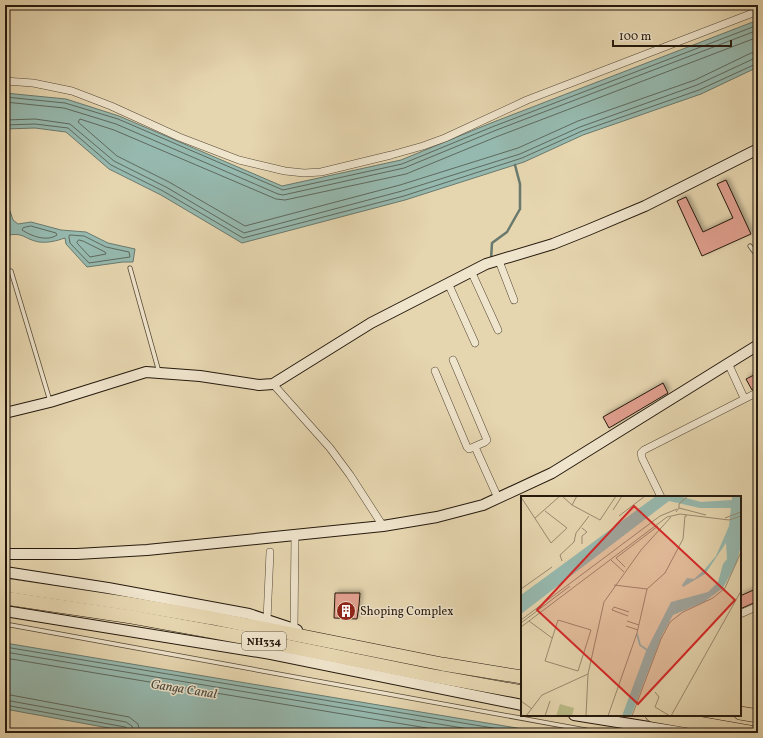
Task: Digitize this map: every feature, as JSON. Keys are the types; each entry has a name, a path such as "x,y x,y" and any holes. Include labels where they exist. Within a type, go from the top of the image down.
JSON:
{"highway":[{"name":"NH334","path":"5,585 212,618 442,664 521,677"},
{"name":"NH334","path":"5,598 132,617 210,631 521,692"},
{"path":"741,713 758,716"},
{"path":"658,716 755,733"}],"street":[{"path":"5,81 33,83 72,91 111,106 179,137 239,160 285,171 304,173 321,172 392,155 446,138 527,100 758,12"},
{"path":"5,413 50,402 146,372 200,376 259,385 274,384 371,323 486,264 554,244 638,209 758,149"},
{"path":"499,261 514,300"},
{"path":"472,271 498,330"},
{"path":"448,283 475,343"},
{"path":"5,554 77,554 140,550 383,526 445,515 483,505 552,473 758,345"},
{"path":"435,371 466,447 469,449 485,442 487,440 453,360"},
{"path":"728,363 744,398"},
{"path":"274,384 330,448 350,475 383,526"},
{"path":"661,496 642,458 642,453 644,450 758,392"},
{"path":"475,447 498,498"},
{"path":"294,629 295,535"},
{"path":"267,620 270,552"},
{"path":"5,572 108,588 249,614 332,642"},
{"path":"741,614 758,606"},
{"path":"5,611 271,654 521,705"},
{"path":"580,716 686,733"}],"lane":[{"path":"750,246 758,257"},
{"path":"130,268 159,373"},
{"path":"11,271 50,402"},
{"path":"5,624 602,733"}],"water":[{"path":"758,20 758,67 701,94 583,135 524,162 405,200 242,243 161,195 109,169 66,132 35,128 5,129 5,93 66,99 119,116 282,186 401,160 491,123"},
{"path":"5,210 10,211 13,220 18,224 31,222 61,230 86,232 108,243 135,249 133,262 87,267 66,244 65,238 52,242 39,242 16,234 5,236"},
{"name":"Ganga Canal","path":"5,643 547,733 136,733 5,709"}],"building":[{"path":"726,180 751,234 702,256 677,201 686,197 703,232 733,218 717,184"},
{"path":"758,373 758,387 752,390 746,379"},
{"path":"663,383 668,393 609,428 603,417"},
{"path":"758,588 758,601 741,609 741,596"},
{"name":"Shoping Complex","path":"335,593 360,593 357,619 334,618"}],"waterway":[{"path":"491,260 492,243 507,232 520,209 520,184 515,165"}],"place":[{"name":"Shoping Complex","path":"346,611"}]}
